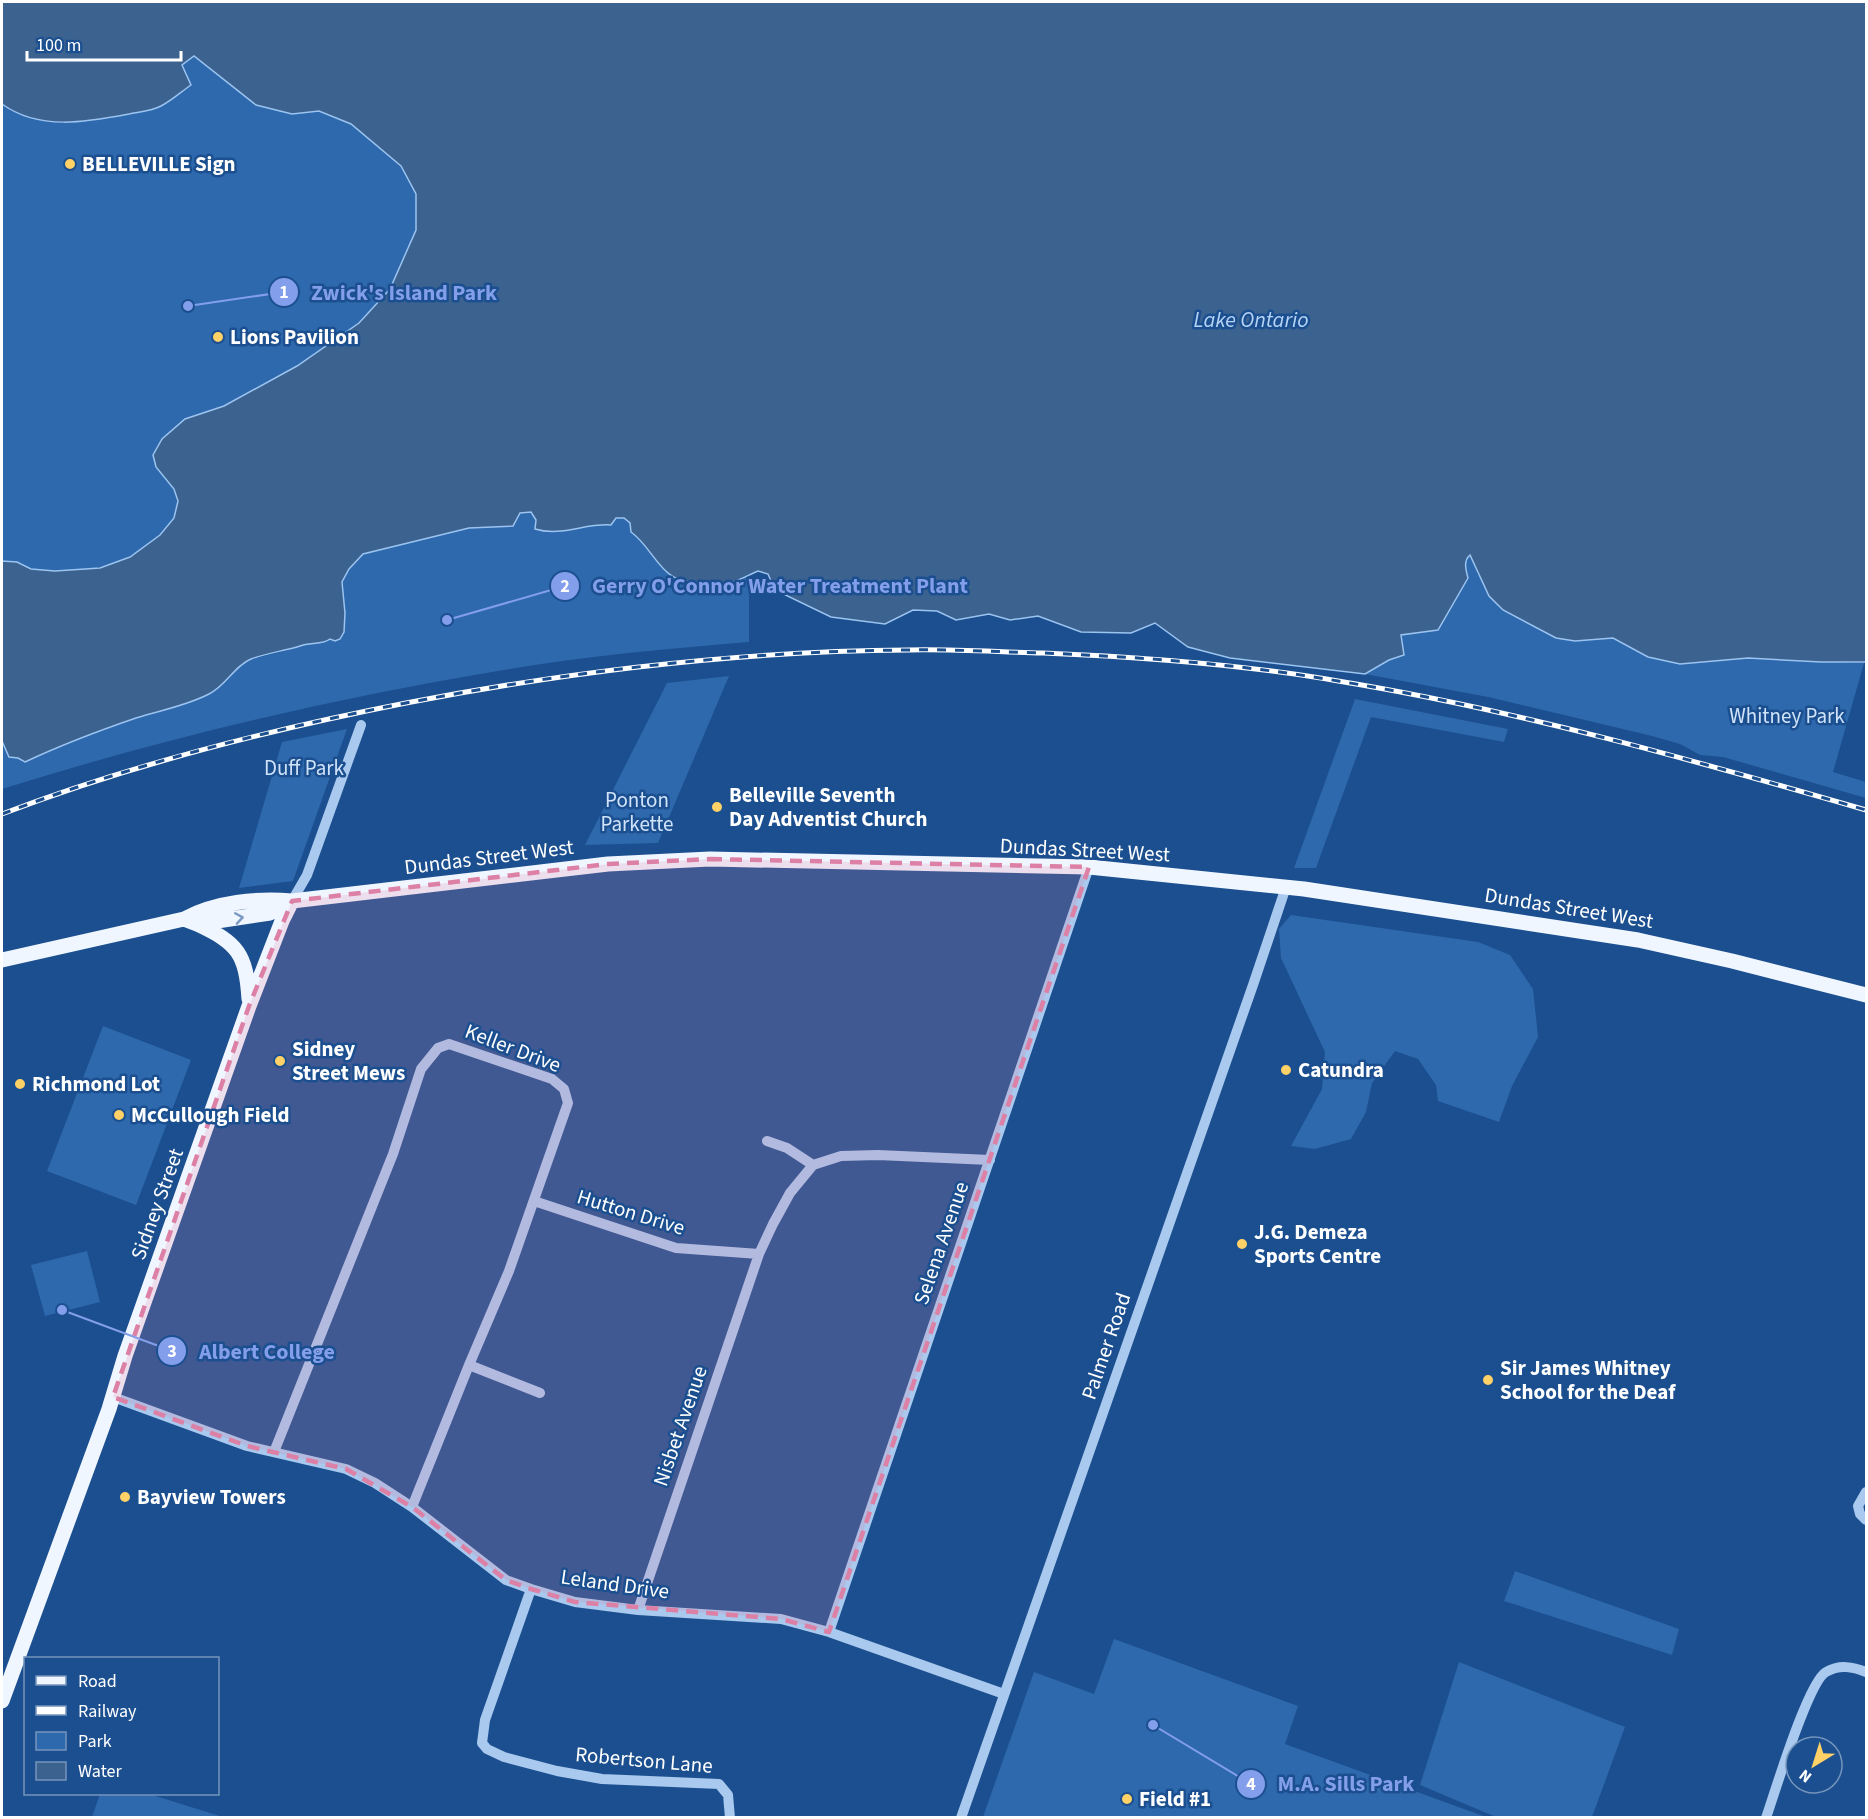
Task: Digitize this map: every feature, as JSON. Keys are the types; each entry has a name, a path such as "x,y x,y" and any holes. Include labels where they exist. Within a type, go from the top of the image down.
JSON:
{"main road":[{"name":"Dundas Street West","path":"2,960 191,922 270,913 292,901 608,864 710,859 1089,867 1286,887 1638,940 1866,995"},
{"name":"Sidney Street","path":"2,1701 113,1397 125,1356 249,1006 292,901"},
{"path":"191,922 233,944 242,957 247,975 249,1006"}],"street":[{"name":"Sidney Street","path":"292,901 307,876 360,724"},
{"name":"Selena Avenue","path":"830,1632 1089,867"},
{"name":"Palmer Road","path":"961,1818 1286,887"},
{"name":"Keller Drive","path":"274,1452 393,1154 421,1069 438,1048 449,1044 552,1080 564,1089 568,1103 509,1271 412,1507"},
{"path":"767,1141 787,1148 813,1165"},
{"path":"759,1254 772,1224 790,1193 813,1165 841,1156 878,1155 990,1160"},
{"name":"Hutton Drive","path":"534,1201 676,1248 759,1254"},
{"name":"Nisbet Avenue","path":"638,1610 759,1254"},
{"path":"469,1365 540,1393"},
{"name":"Leland Drive","path":"113,1397 247,1446 346,1469 375,1483 412,1507 506,1580 531,1589 575,1602 638,1610 781,1619 830,1632 1004,1694"},
{"path":"1866,1492 1858,1506 1860,1514 1866,1520"},
{"name":"Robertson Lane","path":"531,1589 485,1720 482,1743 487,1749 525,1763 602,1779 718,1784 728,1796 730,1818"},
{"path":"1766,1818 1810,1692 1825,1672 1847,1665 1866,1672"}],"highlighted area":[{"path":"710,859 1089,867 829,1632 781,1619 575,1602 531,1589 506,1580 412,1507 346,1469 247,1446 113,1397 249,1006 292,901 608,864"}],"green space":[{"path":"194,56 256,105 292,114 319,111 351,124 401,166 416,194 416,230 390,289 359,323 297,366 224,406 185,420 156,467 172,487 177,502 174,516 167,529 155,540 124,559 78,571 55,572 30,569 18,562 2,561 2,104 11,111 62,123 110,118 159,107 191,85 182,65"},
{"path":"531,512 539,522 558,529 611,525 616,518 624,518 630,523 631,532 662,566 680,579 715,583 749,575 749,642 556,662 368,695 184,737 2,789 2,741 9,757 25,762 66,743 137,718 183,705 212,693 243,663 300,645 333,639 345,613 342,582 349,569 363,554 469,528 490,526 520,513"},
{"name":"Whitney Park","path":"1470,555 1478,575 1575,641 1613,638 1648,657 1680,664 1748,658 1864,663 1833,772 1866,782 1866,798 1723,757 1700,755 1680,744 1652,736 1488,697 1365,674 1389,660 1404,655 1401,635 1465,566 1466,558"},
{"name":"Ponton Parkette","path":"729,676 658,843 585,845 667,683"},
{"path":"1355,699 1508,729 1504,742 1371,717 1316,868 1294,868"},
{"name":"Duff Park","path":"347,729 293,881 239,888 282,742"},
{"path":"1291,915 1478,942 1510,955 1533,989 1538,1037 1512,1086 1499,1122 1438,1101 1436,1085 1418,1059 1395,1051 1372,1083 1366,1112 1351,1139 1315,1149 1291,1146 1322,1089 1325,1052 1281,958 1279,929"},
{"name":"McCullough Field","path":"103,1026 191,1060 136,1205 47,1171"},
{"path":"87,1251 100,1302 45,1316 31,1265"},
{"path":"1515,1571 1679,1629 1672,1655 1504,1601"},
{"path":"1114,1639 1298,1706 1285,1744 1486,1817 983,1817 1034,1672 1094,1694"},
{"path":"1459,1662 1625,1727 1592,1817 1496,1817 1420,1785"},
{"path":"100,1795 152,1795 223,1817 92,1817"}],"water":[{"name":"Lake Ontario","path":"2,2 1866,2 1866,662 1748,658 1680,664 1648,657 1613,638 1575,641 1556,638 1503,610 1489,596 1470,555 1466,563 1468,578 1438,630 1401,635 1404,655 1389,660 1365,674 1230,658 1188,647 1155,623 1131,633 1081,632 1038,616 1010,620 989,614 956,620 937,611 913,610 885,624 831,617 775,590 768,574 758,571 726,583 702,583 677,579 661,567 631,532 630,523 624,518 616,518 611,525 545,531 535,529 536,520 531,512 520,513 513,526 469,528 363,554 349,569 342,582 345,613 344,632 340,639 335,641 330,639 251,659 240,666 215,690 200,698 108,728 25,762 9,757 2,741 2,561 17,562 31,569 55,571 100,568 130,557 160,535 174,518 178,501 174,489 156,467 153,455 162,439 185,419 224,406 297,366 359,323 390,289 416,230 416,194 401,166 351,124 319,111 292,114 256,105 194,56 182,65 191,85 168,102 153,109 97,120 64,122 47,121 16,113 2,104"}],"railway":[{"path":"2,814 101,779 201,750 354,713 406,703 531,681 656,665 782,654 926,650 1154,659 1264,670 1338,681 1538,721 1866,810"}],"place":[{"name":"BELLEVILLE Sign","path":"70,164"},
{"name":"Zwick's Island Park","path":"188,306"},
{"name":"Lions Pavilion","path":"218,337"},
{"name":"Gerry O'Connor Water Treatment Plant","path":"447,620"},
{"name":"Belleville Seventh Day Adventist Church","path":"717,807"},
{"name":"Sidney Street Mews","path":"280,1061"},
{"name":"Catundra","path":"1286,1070"},
{"name":"Richmond Lot","path":"20,1084"},
{"name":"McCullough Field","path":"119,1115"},
{"name":"J.G. Demeza Sports Centre","path":"1242,1244"},
{"name":"Albert College","path":"62,1310"},
{"name":"Sir James Whitney School for the Deaf","path":"1488,1380"},
{"name":"Bayview Towers","path":"125,1497"},
{"name":"M.A. Sills Park","path":"1153,1725"},
{"name":"Field #1","path":"1127,1799"}]}
